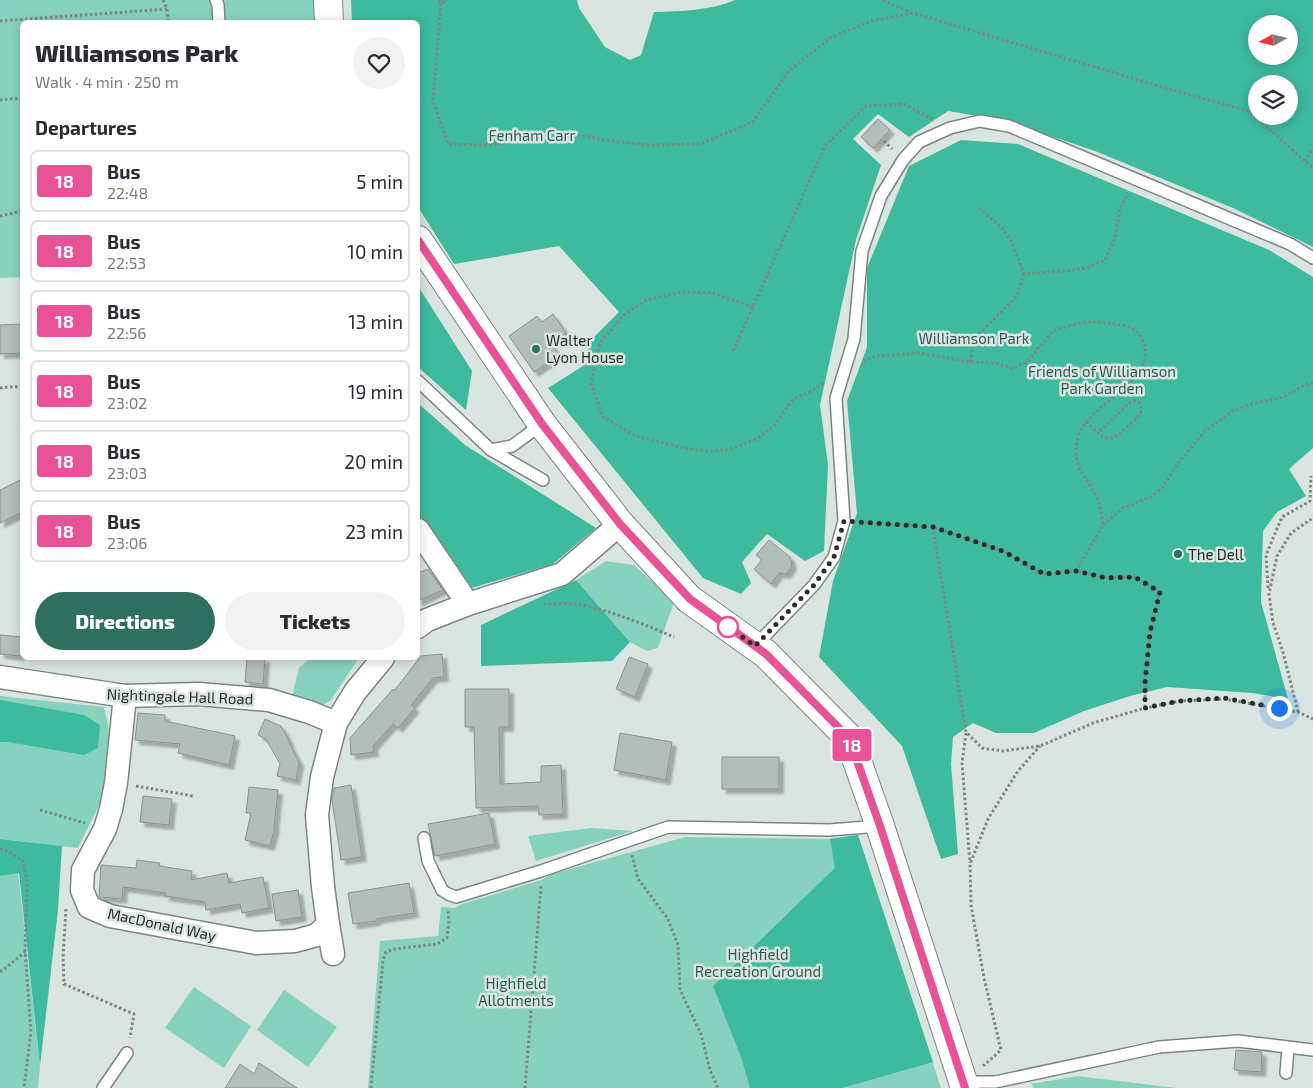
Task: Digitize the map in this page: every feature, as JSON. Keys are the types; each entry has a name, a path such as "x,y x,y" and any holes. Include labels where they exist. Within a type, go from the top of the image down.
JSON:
{"street":[{"path":"328,0 329,20"},
{"path":"420,243 542,424 620,524 690,599 766,654 849,738 880,826 964,1085"},
{"path":"420,625 427,620 468,604 562,574 620,524"},
{"path":"420,533 468,604"},
{"path":"332,954 323,886 318,815 322,777 336,722 355,692 381,660"},
{"name":"Nightingale Hall Road","path":"0,676 125,696 199,694 270,700 336,722"},
{"path":"82,890 83,870 105,829 111,809 116,782 125,696"},
{"name":"MacDonald Way","path":"82,890 89,906 110,916 256,943 295,941 317,935 328,924"}],"lane":[{"path":"216,0 219,20"},
{"path":"755,646 814,585 834,557 844,521 836,398 854,339 862,251 881,196 903,160 919,142 950,128 980,121 1009,126 1290,244 1313,258"},
{"path":"420,383 490,450 542,480"},
{"path":"490,450 512,446 542,424"},
{"path":"424,838 428,861 442,890 456,897 540,871 668,827 829,830 880,826"},
{"path":"964,1085 995,1082 1159,1047 1238,1041 1313,1050"},
{"path":"1286,1072 1288,1048"},
{"path":"103,1088 127,1053"}],"path":[{"path":"164,0 168,20"},
{"path":"447,0 440,1 433,100 448,144 483,145 518,142 564,132 610,141 650,144 700,144 753,122 789,71 830,38 871,21 913,13"},
{"path":"883,0 913,13 1249,111 1313,168"},
{"path":"0,21 167,9"},
{"path":"0,100 20,98"},
{"path":"733,352 825,146 866,106 904,104 950,128"},
{"path":"1304,161 1313,149"},
{"path":"1024,274 1086,268 1105,260 1115,238 1120,208 1136,179"},
{"path":"970,362 974,342 1016,296 1024,274 1012,242 1004,230 979,208"},
{"path":"0,216 20,211"},
{"path":"753,307 713,293 681,292 646,300 623,316 600,343 591,384 603,417 636,436 683,448 706,451 728,450 756,439 774,426 793,399 808,394 845,368 876,356 920,353 970,362 996,363 1014,369 1028,361 1054,331 1069,325 1097,321 1131,326 1139,334 1145,346 1144,361 1137,375 1126,387 1086,422 1078,438 1076,454 1080,470 1097,497 1103,525"},
{"path":"1076,571 1103,525 1123,508 1151,498 1162,488 1205,431 1233,411 1254,403 1284,397 1302,386 1313,383"},
{"path":"0,388 20,386"},
{"path":"1086,422 1098,432 1104,437 1111,439 1117,437 1140,415 1142,409 1140,403 1135,401 1129,403 1098,432"},
{"path":"1298,712 1283,652 1273,624 1268,594 1266,555 1282,517 1310,501 1311,476"},
{"path":"1268,594 1277,556 1291,533 1313,518"},
{"path":"844,521 933,527 1003,551 1044,574 1076,571 1107,578 1135,577 1160,592 1150,632 1145,683 1145,708"},
{"path":"933,527 966,732 962,763 970,864 971,905 984,978 1001,1050 964,1085"},
{"path":"538,604 574,604 599,610 640,622 674,638"},
{"path":"966,732 982,748 1004,751 1040,746 1093,722 1145,708 1180,701 1224,698 1298,712 1313,719"},
{"path":"970,864 988,819 1018,771 1040,746"},
{"path":"116,782 193,796"},
{"path":"40,810 105,829"},
{"path":"0,849 8,851 23,861 27,881 25,952 31,1032 24,1088"},
{"path":"632,852 638,879 668,919 678,945 680,990 702,1034 710,1070 718,1088"},
{"path":"525,1088 541,897 540,871"},
{"path":"82,890 67,897 63,957 64,984 134,1014 127,1053"},
{"path":"372,1088 383,960 386,952 394,949 437,944 447,938 449,921 448,894"},
{"path":"0,971 25,952"}],"green space":[{"path":"0,0 328,0 329,20 20,20 20,277 0,278"},
{"name":"Fenham Carr","path":"351,0 577,0 579,8 605,47 630,60 641,55 654,12 685,11 725,4 735,0 1313,0 1313,247 1233,208 1095,151 1006,121 948,111 909,137 878,114 853,139 881,165 856,240 820,405 828,465 824,551 805,561 767,534 742,562 751,583 741,594 703,578 548,388 583,366 590,341 619,312 559,246 454,264 420,210 420,20 352,20"},
{"path":"961,140 1018,144 1269,250 1313,277 1313,448 1289,469 1306,496 1277,512 1263,531 1261,602 1288,699 1252,693 1167,687 1130,696 1084,711 1034,733 996,733 973,723 953,737 951,764 958,854 941,859 902,746 819,657 833,581 857,513 847,401 867,347 867,268 909,166"},
{"path":"420,289 472,371 466,410 420,369"},
{"path":"420,405 465,445 596,528 553,564 468,589 420,524"},
{"path":"606,561 634,565 674,602 658,648 647,651 630,642 576,580"},
{"path":"576,580 630,642 612,661 481,666 481,625"},
{"path":"308,660 358,660 331,700 323,705 292,697 299,668"},
{"path":"0,696 104,707 109,730 101,801 78,848 0,839"},
{"path":"0,700 84,715 100,725 98,748 84,755 0,742"},
{"path":"591,828 633,831 536,861 528,836"},
{"name":"Highfield Recreation Ground","path":"858,835 941,1088 368,1088 380,941 438,936 441,907 454,908 541,880 552,874 685,837 830,839"},
{"path":"858,835 933,1062 842,1088 750,1088 741,1057 713,986 835,868 830,839"},
{"path":"0,839 62,846 58,910 40,1066 19,873 0,876"},
{"path":"18,872 40,1067 38,1088 0,1088 0,876"},
{"path":"194,987 251,1026 224,1068 165,1028"},
{"path":"284,990 337,1027 308,1067 257,1030"},
{"path":"1077,1076 1177,1088 1034,1088 1031,1084"}],"building":[{"path":"878,119 890,130 873,148 861,137"},
{"name":"Walter Lyon House","path":"553,314 566,333 551,343 559,355 534,372 509,336 537,316 542,322"},
{"path":"20,324 20,353 0,354 0,325"},
{"path":"20,480 20,513 0,523 0,490"},
{"path":"769,540 790,557 792,566 786,574 779,573 771,584 754,569 762,560 756,555"},
{"path":"428,569 443,590 420,600 420,572"},
{"path":"0,635 20,637 20,656 0,654"},
{"path":"442,654 444,677 433,678 411,705 415,708 398,728 393,724 373,746 374,752 351,755 350,738 393,689 394,691 418,660 420,660 421,656"},
{"path":"629,657 648,664 635,697 616,689"},
{"path":"247,660 265,660 263,684 245,682"},
{"path":"465,689 509,689 509,727 499,727 500,784 541,782 541,766 561,765 563,814 539,815 538,806 476,808 474,727 465,727"},
{"path":"138,713 165,715 165,721 235,736 229,765 178,753 180,744 135,740"},
{"path":"265,719 281,726 290,742 299,762 296,780 277,776 280,764 266,739 258,735"},
{"path":"620,733 672,742 666,780 614,770"},
{"path":"722,757 779,757 779,789 722,789"},
{"path":"351,785 362,857 341,860 332,800 334,788"},
{"path":"249,787 278,790 275,827 270,846 245,840 251,813 246,813"},
{"path":"143,796 172,799 169,825 140,822"},
{"path":"489,813 495,844 435,856 428,824"},
{"path":"137,860 160,863 159,866 192,871 191,880 227,873 229,883 263,877 269,908 242,913 240,904 206,910 205,902 165,896 166,893 123,887 122,899 99,897 101,865 136,868"},
{"path":"409,883 414,913 353,924 348,893"},
{"path":"298,890 302,917 276,921 272,894"},
{"path":"1236,1050 1262,1052 1261,1072 1234,1070"},
{"path":"259,1063 297,1088 225,1088 240,1064 254,1074"}],"bus line":[{"name":"18","path":"420,243 542,424 620,524 690,599 766,654 849,738 880,826 965,1088"}],"place":[{"name":"Walter Lyon House","path":"536,349"},
{"name":"The Dell","path":"1178,554"}],"route":[{"path":"728,627 755,646 814,585 834,557 844,521 933,527 1003,551 1044,574 1076,571 1107,578 1135,577 1160,592 1150,632 1145,683 1145,708 1180,701 1224,698 1279,708"}],"park label":[{"name":"Williamson Park","path":"974,338"},
{"name":"Friends of Williamson Park Garden","path":"1102,380"},
{"name":"Highfield Allotments","path":"516,992"}]}
